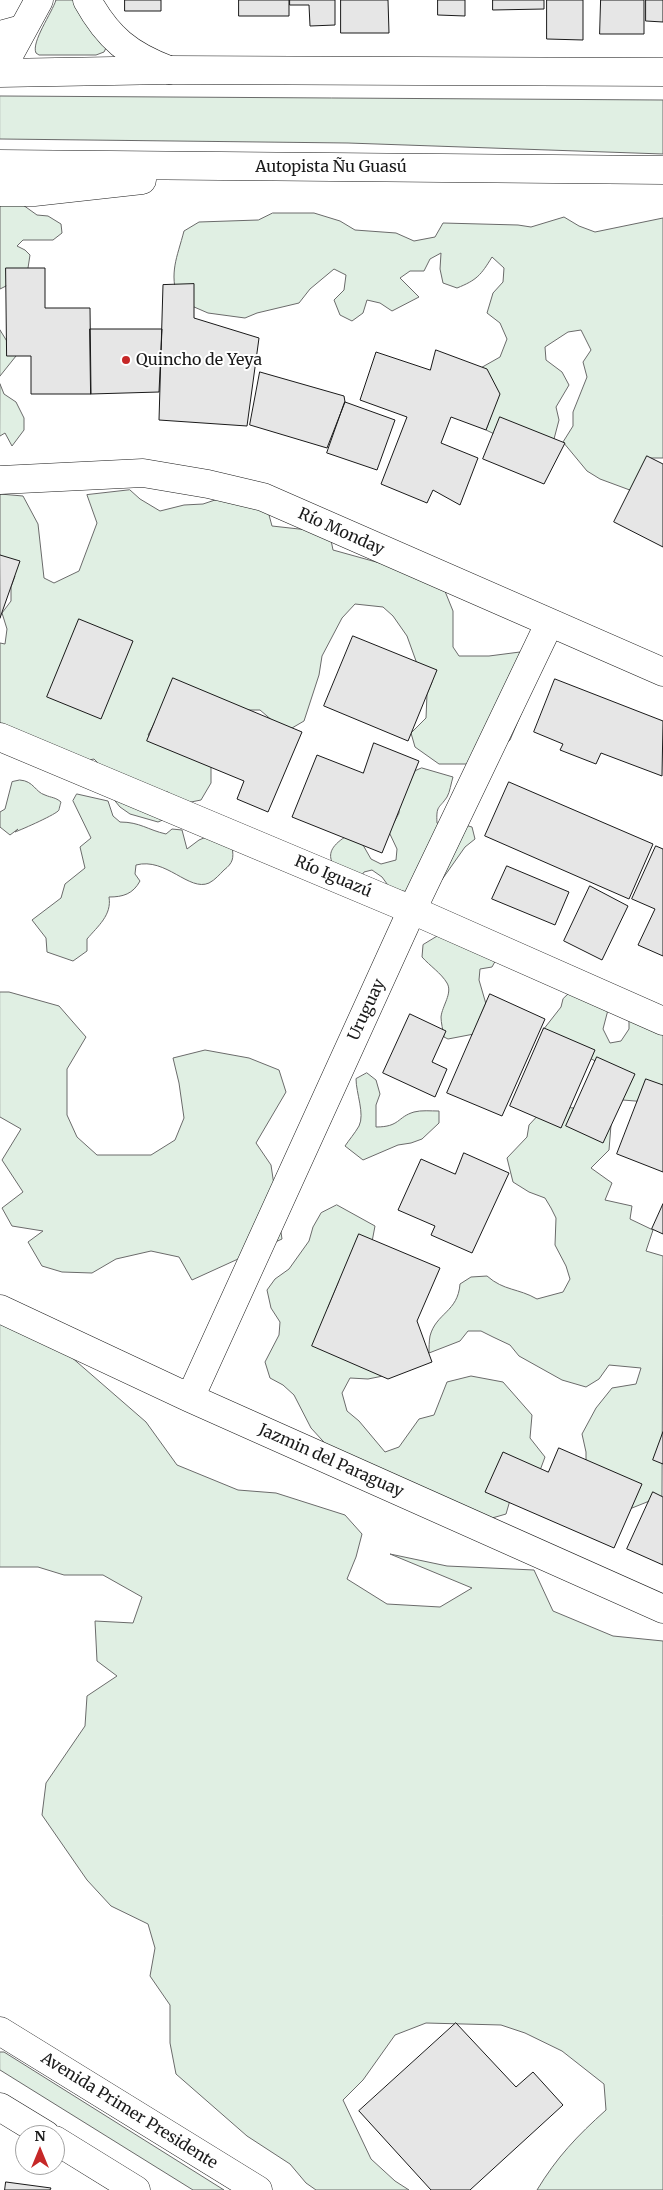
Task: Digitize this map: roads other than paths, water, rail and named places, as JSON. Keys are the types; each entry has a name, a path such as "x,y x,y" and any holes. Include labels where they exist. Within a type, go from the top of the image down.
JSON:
{"main road":[{"path":"0,65 9,55 11,32 39,0"},
{"path":"87,0 95,15 121,46 144,61 169,70"},
{"path":"0,73 169,70 663,72"},
{"name":"Autopista Ñu Guasú","path":"0,164 663,170"},
{"path":"0,192 34,192 265,166"},
{"name":"Río Monday","path":"0,480 143,473 208,484 263,497 549,624 663,672"},
{"name":"Uruguay","path":"190,1398 412,910 549,624"},
{"name":"Río Iguazú","path":"0,737 412,910 663,1021"},
{"name":"Jazmin del Paraguay","path":"0,1310 190,1398 663,1609"},
{"name":"Avenida Primer Presidente","path":"0,2031 258,2190"},
{"path":"0,2106 30,2125"},
{"path":"65,2146 136,2190"}],"place":[{"name":"Quincho de Yeya","path":"126,360"}]}
